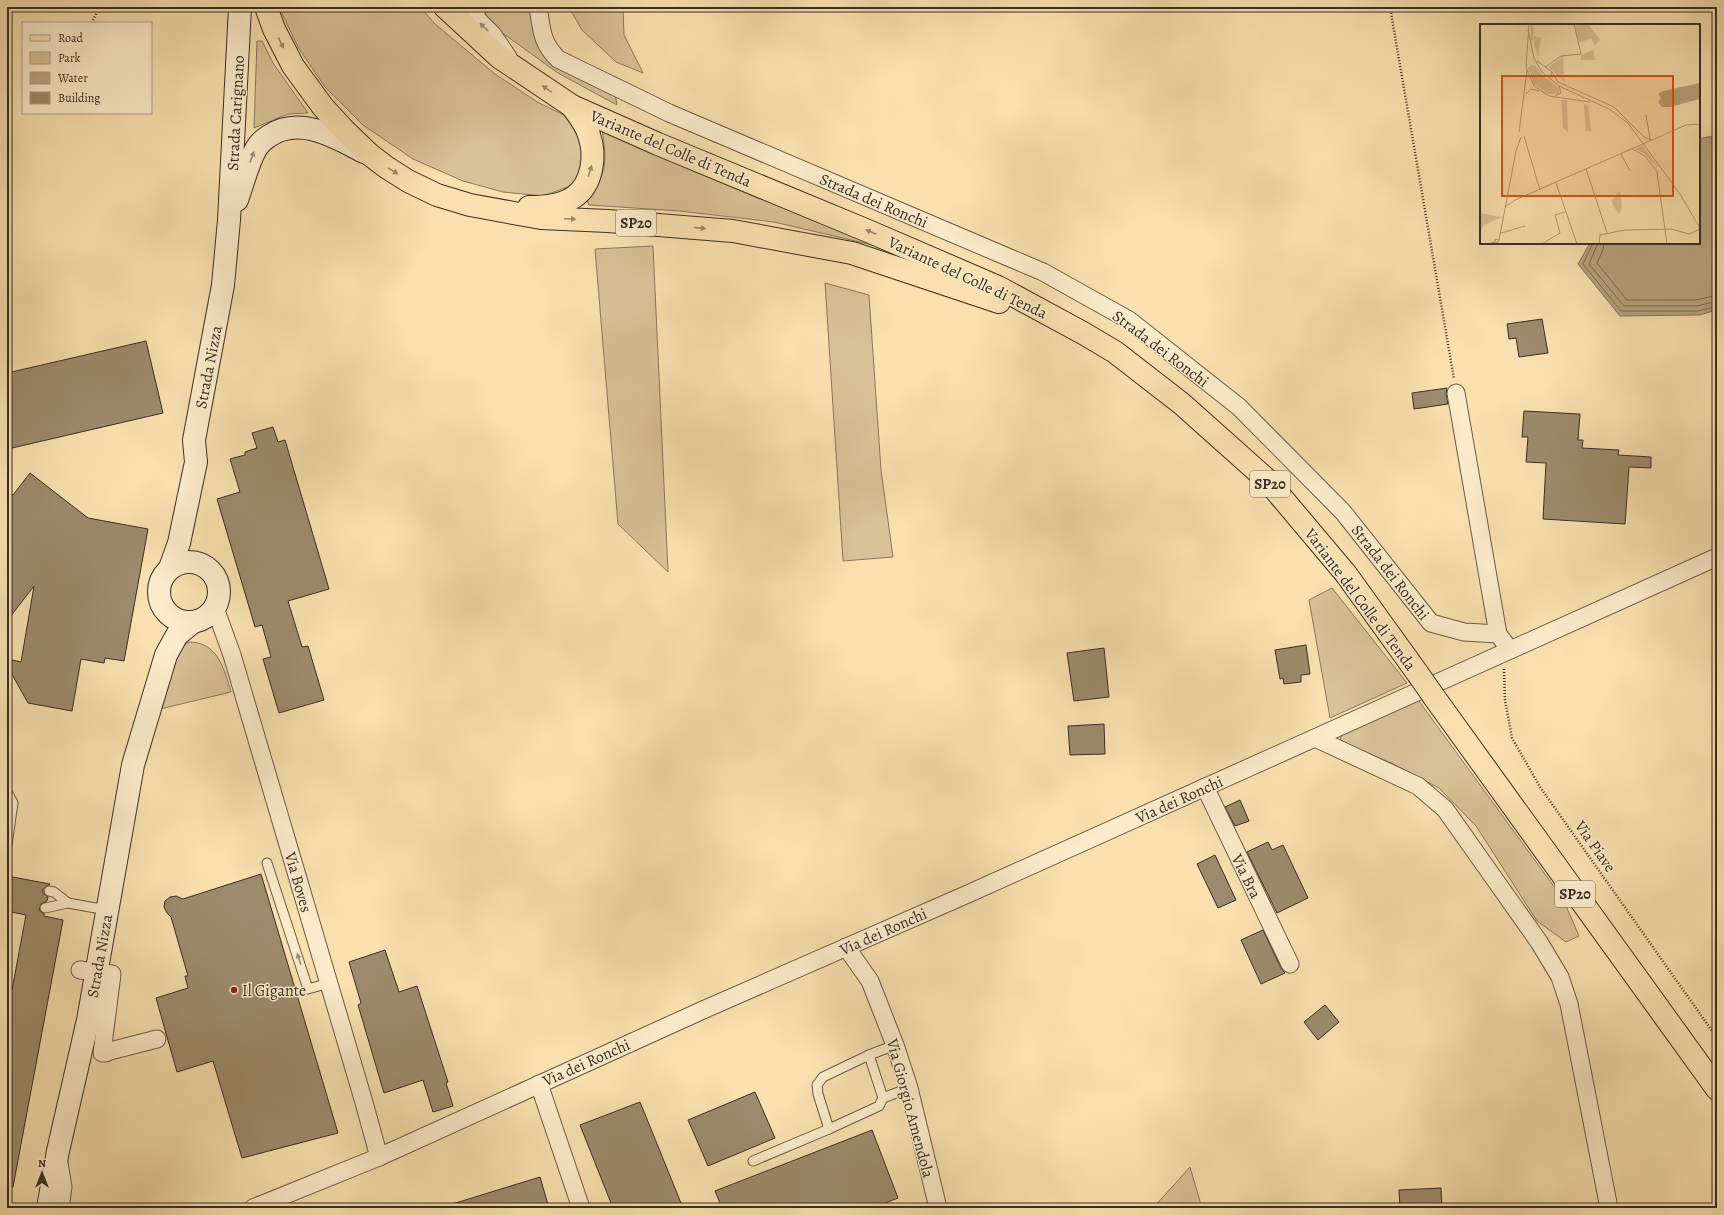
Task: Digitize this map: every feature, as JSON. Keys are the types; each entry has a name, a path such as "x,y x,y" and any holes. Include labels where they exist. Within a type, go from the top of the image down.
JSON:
{"main road":[{"name":"SP20","path":"266,7 274,29 293,66 323,107 344,131 369,154 408,181 437,194 470,205 541,218 608,221 733,231 852,253 974,293 1083,333"},
{"name":"Variante del Colle di Tenda","path":"445,7 499,57 572,106 658,144 868,231 998,287 1115,352 1182,404 1266,479 1346,574 1717,1090"},
{"name":"SP20","path":"470,205 510,207 551,205 574,197 579,192 590,174 593,153 588,130 572,106"}],"street":[{"name":"Strada Carignano","path":"229,220 240,7"},
{"path":"475,7 477,19 493,35 515,68"},
{"name":"Strada dei Ronchi","path":"538,7 544,41 550,51 558,59 669,113 1043,272 1129,320 1239,407 1338,506 1431,623 1464,632 1498,634"},
{"path":"229,220 255,149 273,133 287,128 307,128 328,134 369,154"},
{"name":"Strada Nizza","path":"150,705 157,652 162,633 164,609 160,601 159,592 162,579 170,568 179,543 196,462 194,440 223,285 229,220"},
{"path":"1456,394 1498,634 1510,650 1717,557"},
{"name":"Strada Nizza","path":"48,1208 58,1151 88,1020 88,972 108,910 133,765 166,655 177,635 193,622 201,619 214,608 218,599 219,589 217,580 196,545 186,512"},
{"path":"170,568 178,564 196,562 211,572"},
{"name":"Via Boves","path":"214,608 232,654 379,1157"},
{"path":"164,609 177,619 193,622"},
{"name":"Via dei Ronchi","path":"254,1208 379,1157 702,1010 1510,650"},
{"path":"1315,738 1418,786 1446,809 1539,942 1560,978 1569,1004 1609,1208"},
{"name":"Via Bra","path":"1205,787 1290,964"},
{"name":"Via Giorgio Amendola","path":"846,947 870,981 895,1045 909,1088 938,1208"},
{"path":"88,972 112,974 102,1053 157,1039"},
{"path":"539,1084 581,1208"},
{"path":"58,1151 63,1187 60,1208"}],"lane":[{"path":"7,792 13,802 7,845"},
{"path":"267,863 308,989 329,983"},
{"path":"49,891 54,892 68,904"},
{"path":"46,908 68,904 108,910"},
{"path":"829,1129 818,1094 817,1085 823,1077 869,1055 895,1045"},
{"path":"869,1055 883,1098"},
{"path":"753,1161 879,1106 883,1098 909,1088"}],"path":[{"path":"92,22 99,7"},
{"path":"1390,7 1456,394"},
{"name":"Via Piave","path":"1510,650 1504,664 1505,700 1512,738 1540,787 1717,1038"}],"green space":[{"path":"279,7 420,7 435,24 495,74 539,103 570,118 583,137 585,164 573,185 543,196 503,192 463,181 413,159 363,125 325,87 298,47"},
{"path":"484,7 530,7 536,42 557,64 615,94 617,105 558,73 494,27 485,14"},
{"path":"569,7 623,7 624,35 643,73 616,62 582,30"},
{"path":"257,41 262,41 273,63 308,113 288,114 254,128"},
{"path":"602,129 881,247 774,222 680,211 589,205 586,198 602,174 604,166 605,150"},
{"path":"653,246 668,572 618,524 595,249"},
{"path":"825,283 869,295 881,470 893,557 843,561"},
{"path":"1332,588 1407,683 1330,718 1309,600"},
{"path":"189,642 199,643 213,652 218,658 226,674 231,692 156,710 180,647"},
{"path":"1416,697 1563,899 1579,936 1566,942 1537,921 1476,826 1439,788 1391,763 1340,741 1343,729"},
{"path":"1190,1167 1202,1208 1153,1208"}],"water":[{"path":"1717,135 1717,310 1699,315 1620,316 1578,264 1589,244 1700,244 1700,139"}],"building":[{"path":"1542,319 1548,353 1519,357 1516,338 1509,339 1507,324"},
{"path":"146,341 163,413 12,448 7,426 7,373"},
{"path":"1447,388 1446,394 1448,404 1414,409 1412,393"},
{"path":"1524,411 1580,414 1578,440 1583,440 1582,448 1619,450 1618,455 1651,457 1651,468 1629,467 1625,524 1543,519 1546,463 1526,462 1528,437 1522,437"},
{"path":"273,427 278,442 285,440 329,589 288,601 302,647 308,646 324,700 279,713 263,659 271,657 262,625 255,627 217,499 240,492 230,459 245,455 245,452 257,448 252,433"},
{"path":"30,473 88,518 148,529 124,661 105,658 104,663 81,659 72,711 28,703 9,669 12,660 21,662 34,586 7,621 7,490 13,495"},
{"path":"1306,645 1310,674 1301,675 1301,682 1284,684 1283,678 1280,679 1275,650"},
{"path":"1104,648 1109,697 1074,701 1067,653"},
{"path":"1104,724 1105,754 1070,755 1068,726"},
{"path":"1240,800 1249,821 1235,826 1225,807"},
{"path":"1268,842 1272,850 1283,845 1308,898 1277,913 1247,852"},
{"path":"1215,855 1236,900 1218,908 1197,864"},
{"path":"261,874 338,1133 242,1158 213,1061 177,1072 156,998 188,988 185,976 188,976 171,917 164,907 165,901 170,897 176,896 183,899"},
{"path":"7,876 50,884 43,889 43,893 48,897 47,901 41,904 39,910 44,914 44,916 63,920 13,1187 7,1187 7,990 12,990 26,915 7,911"},
{"path":"1263,930 1281,968 1285,973 1261,984 1241,940"},
{"path":"385,950 399,992 417,986 448,1082 446,1083 453,1106 433,1112 423,1080 384,1093 358,1005 361,1003 349,962"},
{"path":"1325,1005 1339,1022 1318,1040 1304,1022"},
{"path":"755,1092 775,1138 708,1166 688,1120"},
{"path":"640,1102 683,1208 613,1208 580,1125"},
{"path":"872,1130 898,1198 872,1208 722,1208 715,1191"},
{"path":"540,1177 549,1208 450,1208 449,1205"},
{"path":"1441,1188 1442,1208 1400,1208 1399,1190"}],"place":[{"name":"Il Gigante","path":"234,990"}]}
